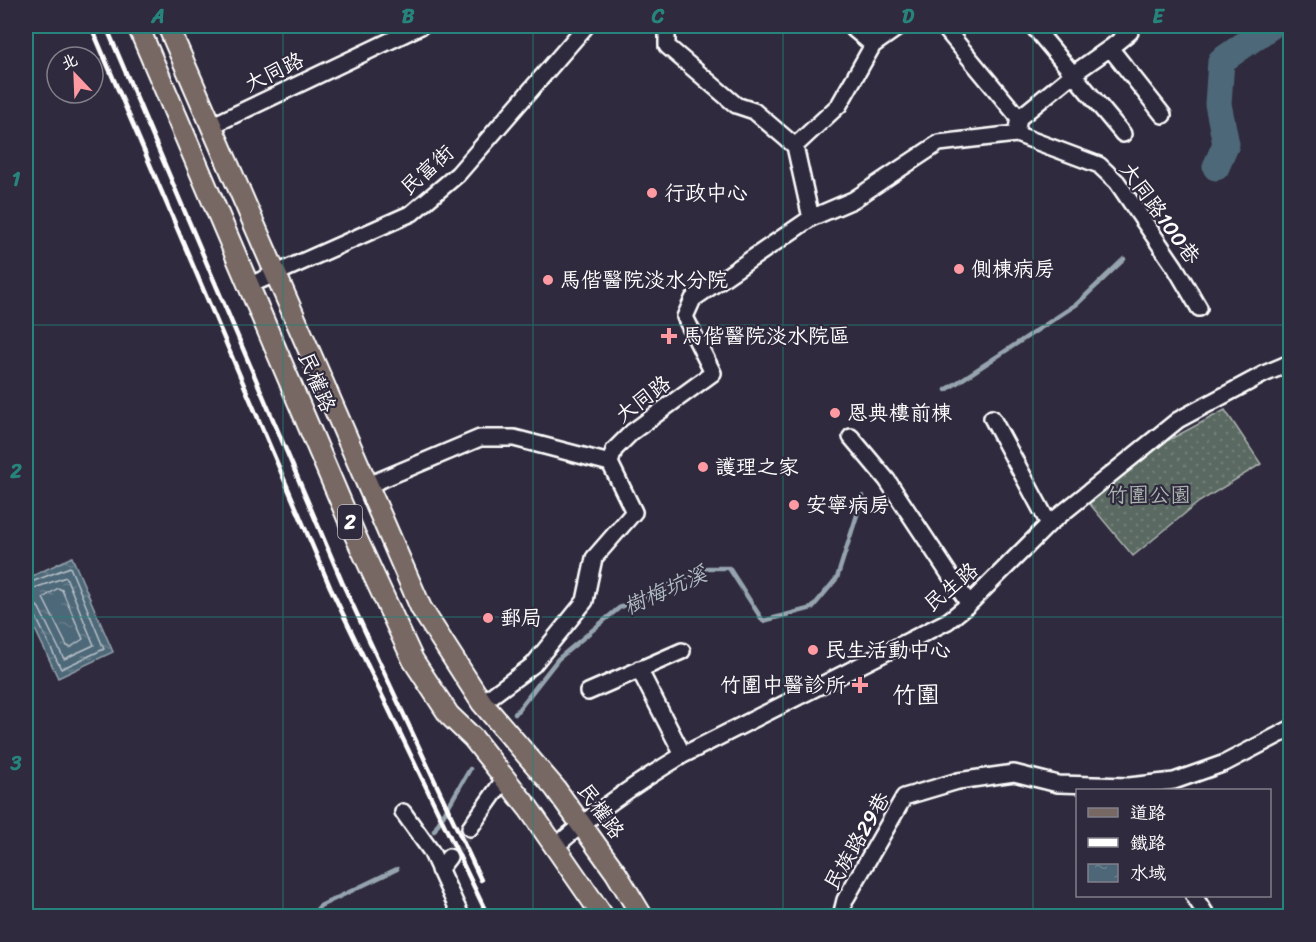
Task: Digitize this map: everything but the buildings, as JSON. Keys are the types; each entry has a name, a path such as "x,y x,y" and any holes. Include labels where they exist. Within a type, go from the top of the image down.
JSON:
{"main road":[{"name":"民權路","path":"138,26 355,535 413,660 449,715 506,778 603,916"},
{"name":"民權路","path":"168,26 277,274 366,486 421,608 482,703 555,789 616,873 642,916"}],"street":[{"name":"大同路","path":"211,126 421,26"},
{"name":"民富街","path":"250,285 412,213 458,174 586,26"},
{"path":"667,26 667,46 736,105 754,111 795,146 812,218"},
{"path":"850,26 873,45"},
{"path":"795,146 839,105 873,45 900,26"},
{"path":"943,26 1019,118"},
{"path":"1033,26 1123,134"},
{"path":"1016,134 1019,118 1130,32 1124,26"},
{"path":"1110,48 1163,115"},
{"name":"大同路100巷","path":"812,218 853,200 939,143 1016,134 1099,165 1116,182 1175,267 1199,308"},
{"name":"大同路","path":"610,463 614,450 632,432 714,373 685,317 693,299 812,218"},
{"name":"民生路","path":"554,848 579,825 644,778 683,754 878,659 948,621 969,604 1049,524 1178,420 1264,374 1290,363"},
{"path":"992,418 1049,524"},
{"path":"851,437 887,480 969,604"},
{"path":"366,486 480,438 514,438 610,463 634,512 594,558 585,601 533,665 482,703"},
{"path":"588,692 682,651"},
{"path":"639,669 683,754"},
{"name":"民族路29巷","path":"841,916 845,900 904,797 958,781 1014,772 1058,784 1130,788 1174,781 1225,764 1289,729"},
{"path":"470,828 506,778"},
{"path":"403,812 441,862 461,916"},
{"path":"1195,897 1207,916"}],"green space":[{"name":"竹圍公園","path":"1225,410 1261,464 1199,502 1133,556 1089,503 1148,451"}],"water":[{"path":"72,557 113,652 58,678 26,610 26,579"}],"waterway":[{"name":"樹梅坑溪","path":"1216,167 1226,144 1218,104 1221,61 1271,26"},
{"name":"樹梅坑溪","path":"946,390 1077,304 1124,259"},
{"name":"樹梅坑溪","path":"515,714 558,659 619,608 707,568 729,568 763,621 812,608 837,578 863,496"},
{"name":"樹梅坑溪","path":"434,831 470,769"},
{"name":"樹梅坑溪","path":"311,916 320,906 397,869"}],"tunnel":[{"path":"449,857 470,828"}],"railway":[{"path":"91,26 330,587 488,916"},
{"path":"106,26 342,582 481,880"}],"place":[{"name":"行政中心","path":"652,193"},
{"name":"側棟病房","path":"959,269"},
{"name":"馬偕醫院淡水分院","path":"548,280"},
{"name":"馬偕醫院淡水院區","path":"669,336"},
{"name":"恩典樓前棟","path":"835,413"},
{"name":"護理之家","path":"703,467"},
{"name":"安寧病房","path":"794,505"},
{"name":"郵局","path":"488,618"},
{"name":"民生活動中心","path":"813,650"},
{"name":"竹圍中醫診所","path":"860,685"}],"district":[{"name":"竹圍","path":"916,695"}]}
